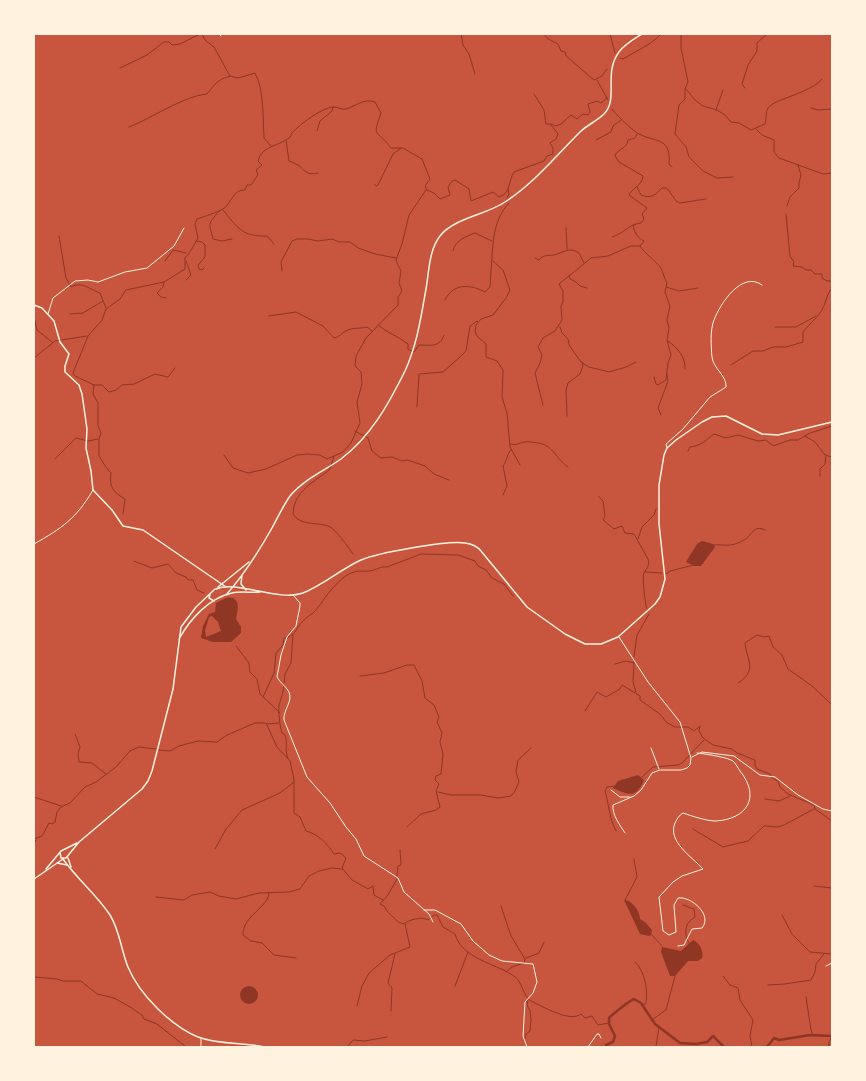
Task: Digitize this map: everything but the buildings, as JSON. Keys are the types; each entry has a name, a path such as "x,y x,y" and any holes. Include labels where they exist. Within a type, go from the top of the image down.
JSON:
{"main road":[{"path":"227,594 252,559 291,495 299,487 352,451 369,432 385,410 405,370 413,348 418,330 432,254 440,236 453,225 488,212 514,196 553,162 581,131 603,115 610,104 610,76 614,61 623,47 642,34"},
{"path":"34,305 42,308 55,323 60,342 69,354 65,364 65,372 77,382 82,394 87,429 86,448 92,471 93,490 112,510 123,526 146,532 226,587 227,594"},
{"path":"216,589 226,587 292,595 307,591 349,566 373,555 443,544 466,543 476,546 482,551 527,607 565,634 581,643 593,645 607,642 618,637 655,604 663,589 664,579 658,502 660,467 667,448 702,422 712,417 726,416 762,434 778,435 832,422"},
{"path":"46,869 68,856 79,842 142,789 149,779 173,689 182,626 196,607 211,592 252,559"},
{"path":"242,574 241,584 246,590"},
{"path":"211,592 208,597 214,601"},
{"path":"179,640 185,628 200,612 214,601 227,594 262,592"},
{"path":"34,879 46,869 60,852 79,842"},
{"path":"63,850 67,852 72,869"},
{"path":"60,852 60,857 72,869 110,915 128,967 141,990 152,1003 177,1024 201,1038 264,1047"},
{"path":"55,864 68,865"}],"street":[{"path":"48,314 53,298 74,282 88,280 98,282 125,272 147,268 174,246 184,228"},
{"path":"667,448 666,444 684,429 710,397 726,387 726,382 712,360 713,325 718,312 739,284 752,281 762,284"},
{"path":"34,544 68,523 80,510 93,490"},
{"path":"292,595 300,603 300,606 296,626 287,637 280,655 277,673 278,679 288,691 290,697 284,715 287,730 307,777 330,803 356,839 364,856 398,878 404,892 431,917 433,922"},
{"path":"618,637 648,682 680,722 686,737 691,758 690,765 687,768 680,770 660,770 652,773 641,790 631,797 613,805 612,808 626,833"},
{"path":"651,748 660,770"},
{"path":"691,758 697,753 702,752 734,756 760,775 775,777 798,795 823,809 832,811"},
{"path":"678,946 682,946 686,943 692,928 704,926 705,919 700,908 693,902 685,898 678,898 674,904 676,932 669,935 663,931 659,897 673,882 682,876 703,869 674,837 673,829 676,822 683,813 710,821 717,821 733,816 744,809 751,794 748,782 734,762 708,754 697,753"},
{"path":"611,790 620,797 631,797"},
{"path":"423,910 435,910 461,924 473,941 489,955 502,962 533,964 537,983 525,1002 523,1036 527,1047"},
{"path":"826,966 832,963"},
{"path":"588,1047 597,1034 599,1034 601,1038"},
{"path":"201,1038 201,1047"},
{"path":"831,1047 832,1042"}],"shaded area":[{"path":"702,541 713,544 715,547 701,566 695,566 686,562 697,544"},
{"path":"228,597 233,598 237,602 238,607 236,619 241,627 241,633 231,642 213,642 201,638 203,626 209,614 215,612 216,603","holes":["212,616 218,622 221,631 206,637 205,631 209,617"]},
{"path":"638,775 644,780 635,793 627,794 613,788 618,781"},
{"path":"624,900 627,900 635,906 639,913 640,919 652,930 651,935 640,934"},
{"path":"693,940 700,947 702,958 698,961 688,961 675,976 670,976 661,952 662,947 681,951"},
{"path":"249,986 255,989 258,995 255,1001 249,1004 243,1001 240,995 243,989"}],"waterway":[{"path":"120,68 147,55 164,42 169,42 172,45 180,44 200,34"},
{"path":"202,34 205,40 214,47 230,76"},
{"path":"461,34 463,45 469,54 475,74"},
{"path":"544,34 548,39 558,44 561,51 565,52 566,56 594,80 602,76 607,69"},
{"path":"610,34 615,53"},
{"path":"620,58 623,59 643,48 661,34"},
{"path":"681,34 681,48 688,82 685,89 685,99 679,105 675,134 686,147 689,157 703,171 717,178 733,177"},
{"path":"745,88 742,84 748,65 757,51 757,43 767,34"},
{"path":"129,127 178,103 207,94 216,83 222,79 230,76 238,78 255,73 262,96 264,138 271,146"},
{"path":"686,89 695,100 703,106 717,110 725,115 731,122 739,123 751,130 765,124 767,110 772,105 810,88 822,79"},
{"path":"597,80 608,100"},
{"path":"716,110 723,90"},
{"path":"534,94 544,110 546,124 552,124 555,126 561,124 571,115 577,119 583,114 588,115 590,112 588,104 597,101 601,103 607,98"},
{"path":"175,368 168,377 155,374 134,384 122,385 116,390 109,392 102,385 94,385 75,376 73,373 88,336 102,320 106,309 120,299 126,290 164,282 185,269 185,258 198,238 195,224 197,219 223,209 235,194 241,190 245,190 247,185 251,185 258,175 256,170 262,165 258,161 260,156 266,149 290,138 292,133 300,125 324,110 336,107 344,109 350,108 367,101 375,102 381,113 376,130 377,133 391,148 403,148 422,159 430,179 425,186 427,190"},
{"path":"317,131 320,121 332,111 333,107"},
{"path":"811,108 818,110 832,109"},
{"path":"612,109 637,133 662,142 668,149 669,164 672,167"},
{"path":"596,140 611,132 613,126 621,120"},
{"path":"427,190 434,193 440,199 450,195 448,187 452,181 455,180 469,189 471,201 493,192 499,197 503,195 506,193 514,172 544,161 547,156 553,154 553,148 550,143 556,139 558,134 551,125"},
{"path":"756,129 762,135 774,140 774,152 779,158 823,174 832,173"},
{"path":"612,237 633,225 641,223 644,219 642,214 647,208 629,195 641,182 643,176 619,162 615,156 626,145 628,140 635,138 637,134"},
{"path":"286,140 289,161 298,165 308,173 318,173"},
{"path":"374,184 376,186 378,185 393,154 401,148"},
{"path":"787,206 790,197 799,188 801,175 798,165"},
{"path":"637,187 641,195 647,197 657,193 662,188 667,188 676,201 680,203 706,199"},
{"path":"507,198 509,194 508,189"},
{"path":"224,455 233,468 248,473 266,469 297,455 320,455 327,459 343,452 351,443 360,423 357,402 362,384 361,372 355,366 356,356 366,338 398,305 398,297 402,291 399,283 401,271 396,261 409,215 426,190"},
{"path":"445,300 448,294 457,288 474,287 485,292 490,287 496,227 503,210 509,203"},
{"path":"223,210 241,230 252,235 267,236 274,244"},
{"path":"219,211 212,219 210,224 213,239 222,241 232,239"},
{"path":"786,214 790,256 794,262 793,266 811,270 815,274 822,274 822,278 827,281 832,281"},
{"path":"543,405 535,373 542,355 538,347 543,338 555,331 562,320 561,306 563,302 563,291 559,284 591,258 608,256 631,246 640,246 644,241 636,234 634,224"},
{"path":"566,228 567,249"},
{"path":"453,251 458,242 475,233 492,241"},
{"path":"59,236 66,278 71,287 75,285 82,285 100,293 106,308"},
{"path":"282,271 281,262 292,241 297,239 318,241 332,239 339,242 350,242 358,248 375,254 396,258"},
{"path":"197,241 202,242 205,245 205,257 198,265 199,269 202,270 204,268"},
{"path":"640,246 661,268 667,283 665,292 670,306 667,320 669,328 667,340 671,355 668,363 666,380 658,385 656,384 654,377"},
{"path":"165,261 173,250 186,253"},
{"path":"535,258 539,260 544,256 572,250 579,253 584,263"},
{"path":"186,261 191,275 186,280"},
{"path":"493,261 503,270 510,290 493,315 481,319 476,325 475,331 477,336 486,344 486,357 497,361 503,370 502,397 507,413 510,447 520,465"},
{"path":"569,276 570,279 580,286 587,288"},
{"path":"164,282 163,287 157,293 161,297 166,298"},
{"path":"666,287 679,291 698,288"},
{"path":"731,365 753,351 763,351 773,347 786,347 803,342 803,332 824,307 828,293 832,288"},
{"path":"70,314 83,313 103,301"},
{"path":"269,316 296,312 323,326 334,338 351,329 367,327 372,331"},
{"path":"775,327 796,327 816,316"},
{"path":"34,317 37,330 52,342"},
{"path":"417,407 419,374 443,372 466,351 470,326 477,321 478,322"},
{"path":"378,325 408,344 408,349 414,352 419,345 437,344 444,335"},
{"path":"560,327 562,333 568,339 569,345 581,362 589,367 609,372 626,367 636,362"},
{"path":"34,358 55,341 87,336"},
{"path":"668,341 683,357 685,369"},
{"path":"567,416 566,390 568,383 580,374 583,366 582,362"},
{"path":"661,415 658,408 668,381 667,374"},
{"path":"94,385 93,394 98,403 98,426 101,433 99,439 99,456 111,473 111,486 117,494 125,499 123,514"},
{"path":"688,451 690,447 700,444 714,434 726,438 738,435 758,441 766,440 773,446 790,440 798,440 810,433 832,426"},
{"path":"355,431 368,438 372,451 381,458 392,457 402,461 408,460 425,466 434,474 449,480"},
{"path":"805,436 815,442 825,455 832,457"},
{"path":"55,459 76,438 88,441 98,439"},
{"path":"510,444 516,445 523,442 543,444 550,448 568,467"},
{"path":"503,495 507,486 503,466 511,450"},
{"path":"334,456 330,469 306,487 301,493 294,506 293,514 296,518 304,522 328,526 342,538 353,554"},
{"path":"820,476 820,469 825,464 826,456"},
{"path":"598,496 603,501 605,516 603,520 614,529 622,526 625,533 634,534 649,561 643,575 647,609"},
{"path":"638,539 642,527 654,515 656,509"},
{"path":"712,545 735,544 747,538 755,529 758,528 765,530"},
{"path":"288,637 295,632 300,624 315,611 343,578 356,571 370,571 387,567 421,554 458,555 475,561 478,566 486,570 492,578 504,584 513,596"},
{"path":"134,561 152,568 168,564 176,573 186,577 188,580 193,580 197,590 204,593"},
{"path":"666,574 670,571 694,565"},
{"path":"645,572 662,573"},
{"path":"634,657 637,635 649,614"},
{"path":"284,683 285,674 291,663 293,635"},
{"path":"738,683 748,674 750,669 745,643 757,635 764,637 769,636 773,647 782,655 788,669 812,686 832,705"},
{"path":"263,697 274,673 276,653 283,645 284,638 286,637"},
{"path":"236,646 249,663 250,672 257,679 260,694 280,713"},
{"path":"615,664 626,661 634,663"},
{"path":"634,661 633,682 636,692"},
{"path":"360,676 384,673 407,665 414,665 422,681 425,698 434,705 439,717 437,722 442,733 440,742 443,754 441,774 436,776 435,780 439,784 436,791 440,807 436,810 421,814 407,827"},
{"path":"585,711 597,692 606,697 620,689 622,685 640,696 640,700 660,714 666,722 675,727 688,727 694,731 700,726 699,731 703,738 713,745 732,749 737,753 755,760 757,769 770,774 772,778 778,781 780,787 788,794 814,805 815,809 832,821"},
{"path":"284,686 279,705 279,719 282,733 286,738 286,752 288,758"},
{"path":"159,750 170,751 179,746 198,741 217,742 227,735 255,723 266,723 277,747 290,761 294,779 294,813 300,817 306,831 315,834 334,854 340,853 346,858 342,868 352,880 368,889 373,886 374,895 383,900"},
{"path":"267,724 279,723"},
{"path":"75,734 80,747 78,754 79,762 92,763 106,774"},
{"path":"642,777 653,767 678,765 682,763 704,740"},
{"path":"34,839 42,836 49,823 52,824 55,822 57,812 61,807 70,803 85,787 96,782 116,767 130,751 139,747 156,749"},
{"path":"438,792 451,795 481,795 498,798 511,796 519,782 516,772 518,760 531,748"},
{"path":"215,849 226,829 242,810 280,793 294,782"},
{"path":"614,786 607,787 605,791 610,816 616,831"},
{"path":"765,799 779,801 790,796"},
{"path":"34,797 61,806"},
{"path":"693,829 723,847 748,841 764,826 778,827 784,825 814,809"},
{"path":"34,844 36,840"},
{"path":"397,876 398,866 401,865 400,850"},
{"path":"625,900 637,877 634,859"},
{"path":"156,897 184,900 192,895 210,892 219,896 236,899 259,893 289,892 300,889 309,876 319,871 332,868 342,869"},
{"path":"397,879 388,895 380,904 384,906 398,922 404,924 415,919 422,918 428,920 434,915 437,915 443,927 455,934 464,949 480,960 514,976 531,1001 563,1015 576,1016 581,1014 585,1018 592,1016 598,1025 609,1023"},
{"path":"814,886 832,888"},
{"path":"269,893 265,903 247,922 243,935 251,941 262,943 274,955 296,958"},
{"path":"683,905 694,909 695,917 688,923 686,929 686,935 689,943"},
{"path":"501,906 511,936 525,959 524,963 512,967 506,972"},
{"path":"782,915 792,934 810,952 832,954"},
{"path":"357,1006 362,986 369,973 390,955 410,947 405,924"},
{"path":"651,934 662,946"},
{"path":"526,958 539,953 544,942"},
{"path":"455,986 468,952"},
{"path":"391,1011 392,988 388,983 395,954"},
{"path":"768,985 811,980 815,972 816,964 824,954"},
{"path":"635,962 641,970 647,992 646,1003 642,1006"},
{"path":"652,1020 666,1010 675,976"},
{"path":"723,976 730,985 738,988 740,1000 753,1020 750,1036 752,1047"},
{"path":"34,977 63,981 81,981 97,994 114,998 130,1007 142,1015 144,1019 157,1024 186,1047"},
{"path":"806,997 813,1035"},
{"path":"608,1047 606,1045 613,1042 615,1036 609,1024 609,1018 634,999 641,1003 655,1024 680,1043 696,1044 707,1042 713,1036 724,1047"},
{"path":"525,1039 526,1034 530,1031 531,1019 530,1011 527,1005 528,1000"},
{"path":"656,1047 659,1027"},
{"path":"767,1047 774,1038 779,1040 810,1035 832,1036"},
{"path":"347,1047 353,1040 365,1041 387,1037"},
{"path":"829,1047 829,1042 832,1037"}]}
